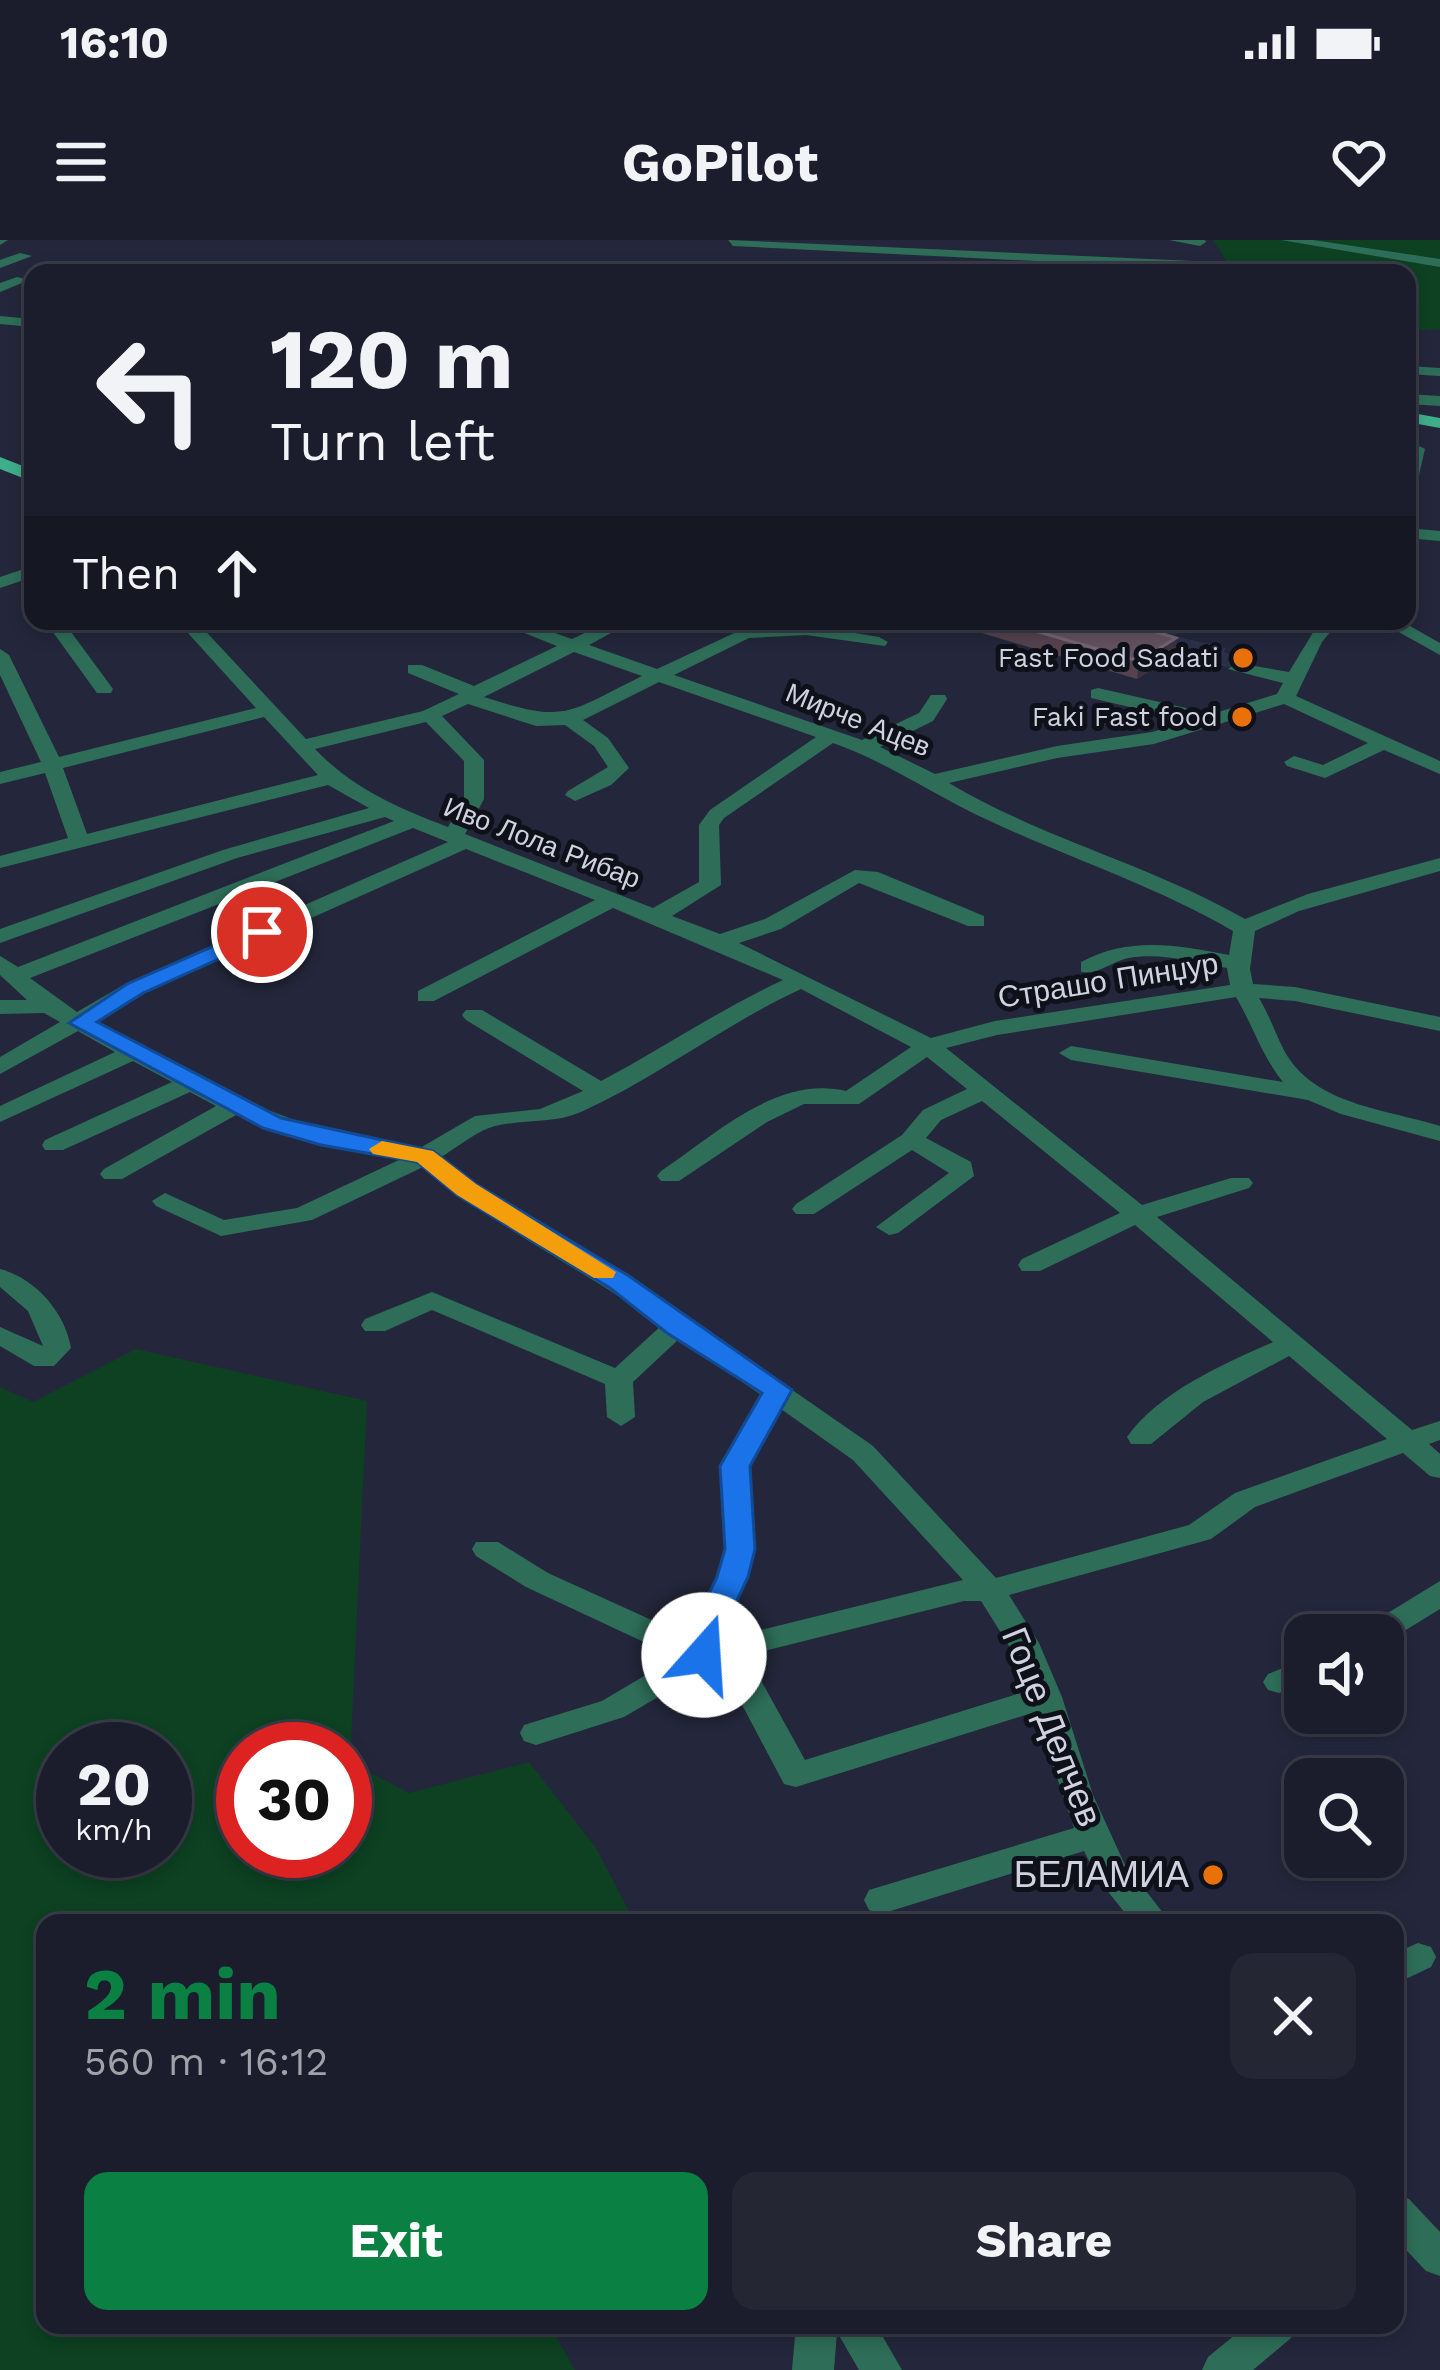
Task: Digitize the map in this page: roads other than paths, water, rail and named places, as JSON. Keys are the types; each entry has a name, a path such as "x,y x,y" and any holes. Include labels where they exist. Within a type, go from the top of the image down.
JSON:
{"street":[{"path":"1047,264 1055,240"},
{"path":"1175,240 1200,241"},
{"path":"1287,240 1440,261"},
{"path":"1312,240 1440,261"},
{"path":"708,264 734,241 894,250 960,246 1140,264"},
{"path":"0,264 25,256"},
{"path":"0,288 22,280"},
{"path":"61,630 104,689"},
{"name":"Иво Лола Рибар","path":"194,630 331,778 386,810 718,942 928,1046 1138,1214 1440,1469"},
{"name":"Мирче Ацев","path":"531,630 863,747 935,780 967,802 1196,898 1245,928"},
{"path":"299,747 430,715 604,630"},
{"path":"935,780 1057,752 1154,738 1216,721 1290,689 1322,630"},
{"path":"1404,630 1440,650"},
{"path":"415,669 536,720 569,719 745,634 806,631 879,642"},
{"path":"0,655 52,764 80,843"},
{"path":"1237,669 1290,689 1379,745 1440,767"},
{"path":"1098,694 1216,721"},
{"path":"863,747 926,717 938,699"},
{"path":"0,778 267,711"},
{"path":"0,1067 135,988 460,838 474,799 474,760 430,715"},
{"path":"569,719 601,742 620,767 604,782 575,795"},
{"path":"655,916 710,885 709,824 717,814 831,736"},
{"path":"1294,762 1325,772 1379,745"},
{"path":"0,862 331,778"},
{"path":"0,936 246,849 386,810"},
{"path":"4,966 184,912 411,821"},
{"path":"1306,1093 1276,1058 1267,1026 1239,990 1237,963 1245,928 1283,906 1371,887 1440,864"},
{"path":"718,942 772,924 855,876 870,877 976,921"},
{"path":"152,883 229,944"},
{"path":"425,996 612,900"},
{"path":"1089,968 1120,951 1142,947 1237,963"},
{"path":"4,966 48,1006 234,1106 321,1138 424,1156"},
{"path":"165,1201 221,1228 303,1215 484,1121 543,1116 601,1092 707,1034 745,1006 802,980"},
{"name":"Страшо Пинџур","path":"670,1177 771,1111 820,1092 850,1099 928,1046 995,1028 1239,990 1294,994 1440,1024"},
{"path":"0,1007 48,1006"},
{"path":"474,1015 601,1092"},
{"path":"0,1115 136,1051"},
{"path":"1071,1053 1306,1093 1440,1134"},
{"path":"54,1145 190,1083"},
{"path":"805,1209 911,1140 932,1115 981,1092"},
{"path":"113,1174 234,1106"},
{"path":"890,1226 961,1176 962,1167 911,1140"},
{"name":"Гоце Делчев","path":"424,1156 466,1190 619,1282 676,1327 778,1390 862,1453 990,1590 1023,1643 1046,1697 1076,1795 1110,1870 1146,1914"},
{"path":"1031,1265 1138,1214 1240,1183"},
{"path":"0,1277 16,1284 42,1313 56,1335 57,1348 44,1360 0,1335"},
{"path":"375,1325 432,1300 619,1380"},
{"path":"619,1380 676,1327"},
{"path":"1141,1437 1215,1378 1288,1345"},
{"path":"619,1380 621,1417"},
{"path":"704,1655 705,1634 733,1577 740,1549 735,1466 778,1390"},
{"path":"536,1733 613,1709 704,1655 964,1590 990,1590 1200,1532 1245,1500 1440,1430"},
{"path":"487,1549 537,1580 742,1674 793,1770 802,1775 1046,1697"},
{"path":"1404,1620 1440,1592"},
{"path":"881,1900 1096,1834"},
{"path":"1404,2225 1440,2260"},
{"path":"813,2370 814,2334"},
{"path":"859,2334 881,2370"},
{"path":"1223,2370 1266,2334"}],"place":[{"name":"Fast Food Sadati","path":"1243,658"},
{"name":"Faki Fast food","path":"1242,717"},
{"name":"БЕЛАМИА","path":"1213,1875"}]}
